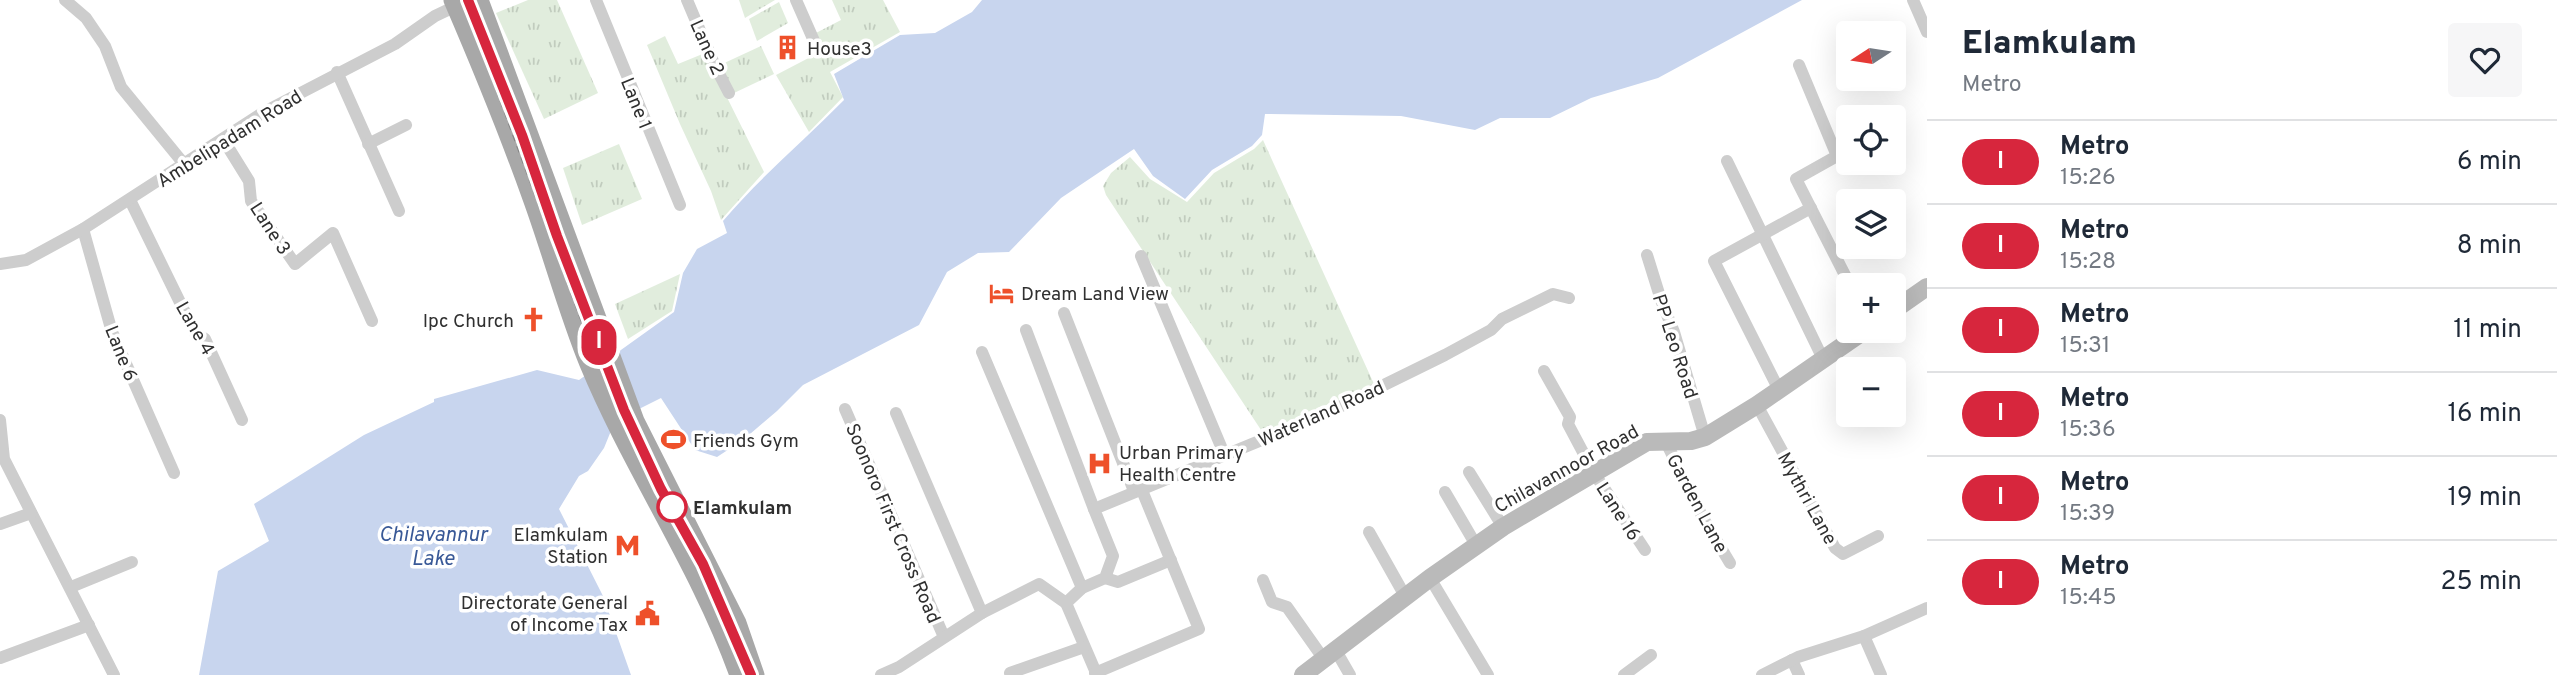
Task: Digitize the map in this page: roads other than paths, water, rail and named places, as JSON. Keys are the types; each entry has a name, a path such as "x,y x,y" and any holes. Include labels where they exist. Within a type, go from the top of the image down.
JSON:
{"main road":[{"path":"479,0 531,197 589,361 615,421 702,590 739,675"},
{"path":"454,3 499,83 635,421 737,623 755,675"}],"street":[{"path":"65,0 86,18 105,46 121,87 184,164"},
{"name":"Lane 1","path":"596,0 680,205"},
{"name":"Lane 2","path":"687,0 729,93"},
{"path":"796,0 818,50"},
{"path":"1913,0 1927,32"},
{"name":"Ambelipadam Road","path":"0,264 29,258 83,229 264,111 395,44 454,3"},
{"path":"1799,65 1837,156 1796,179 1844,273"},
{"path":"337,72 400,211"},
{"path":"368,144 406,125"},
{"name":"Lane 3","path":"223,139 249,181 251,201 295,264 332,233 372,321"},
{"path":"1727,162 1823,359"},
{"name":"Lane 4","path":"131,200 195,334 205,339 242,420"},
{"path":"1779,390 1714,261 1811,208"},
{"name":"Lane 6","path":"83,229 112,331 174,473"},
{"name":"PP Leo Road","path":"1647,255 1674,331 1705,437"},
{"path":"1141,256 1225,456"},
{"path":"1906,302 1926,290"},
{"name":"Waterland Road","path":"1094,509 1327,413 1491,330 1502,320 1553,294 1569,298"},
{"path":"881,675 899,667 982,613 1040,584 1066,603 1096,674 1199,629 1064,313"},
{"path":"1026,330 1113,556 1105,578"},
{"name":"Chilavannoor Road","path":"1303,675 1405,596 1503,527 1647,442 1691,441 1705,437 1757,405 1846,343"},
{"path":"982,352 1082,588"},
{"name":"Lane 16","path":"1544,371 1570,417 1568,424 1594,473 1644,550"},
{"name":"Mythri Lane","path":"1757,405 1835,548 1843,554 1878,537"},
{"name":"Soonoro First Cross Road","path":"845,409 944,637"},
{"path":"895,413 982,613"},
{"path":"0,419 4,459 114,675"},
{"name":"Garden Lane","path":"1666,442 1703,518 1730,563"},
{"path":"1469,472 1503,527"},
{"path":"1445,492 1476,545"},
{"path":"0,524 31,513"},
{"path":"1370,532 1405,596"},
{"path":"1066,603 1082,588 1105,578 1118,582 1171,560"},
{"path":"71,587 132,562"},
{"path":"1430,578 1488,675"},
{"path":"1263,580 1272,602 1287,607 1350,675"},
{"path":"1762,675 1792,660 1864,636 1927,608"},
{"path":"0,659 89,625"},
{"path":"1864,636 1881,675"},
{"path":"1010,673 1084,647"},
{"path":"1624,675 1651,655"},
{"path":"1792,660 1799,675"}],"water":[{"name":"Chilavannur Lake","path":"982,0 1802,0 1658,78 1591,98 1550,118 1500,118 1475,130 1401,116 1265,114 1262,135 1252,146 1212,170 1185,199 1153,176 1134,149 1061,198 1009,252 978,253 947,272 919,325 803,385 743,440 717,457 695,450 661,398 615,421 604,448 588,471 579,476 559,509 603,596 631,675 199,675 218,571 269,541 254,504 364,435 434,402 434,399 537,370 579,380 674,312 683,273 697,249 727,233 723,221 737,205 844,100 834,74 900,35 935,33 972,12"}],"railway":[{"path":"462,0 586,331 620,414 652,483 682,534 746,675"}],"metro line":[{"name":"I","path":"468,0 522,135 557,236 624,410 661,489 703,564 751,675"}],"place":[{"name":"House3","path":"787,48"},
{"name":"Dream Land View","path":"1001,293"},
{"name":"Ipc Church","path":"534,320"},
{"name":"Friends Gym","path":"673,440"},
{"name":"Urban Primary Health Centre","path":"1099,463"},
{"name":"Elamkulam","path":"672,507"},
{"name":"Elamkulam Station","path":"628,545"},
{"name":"Directorate General of Income Tax","path":"648,613"}]}
